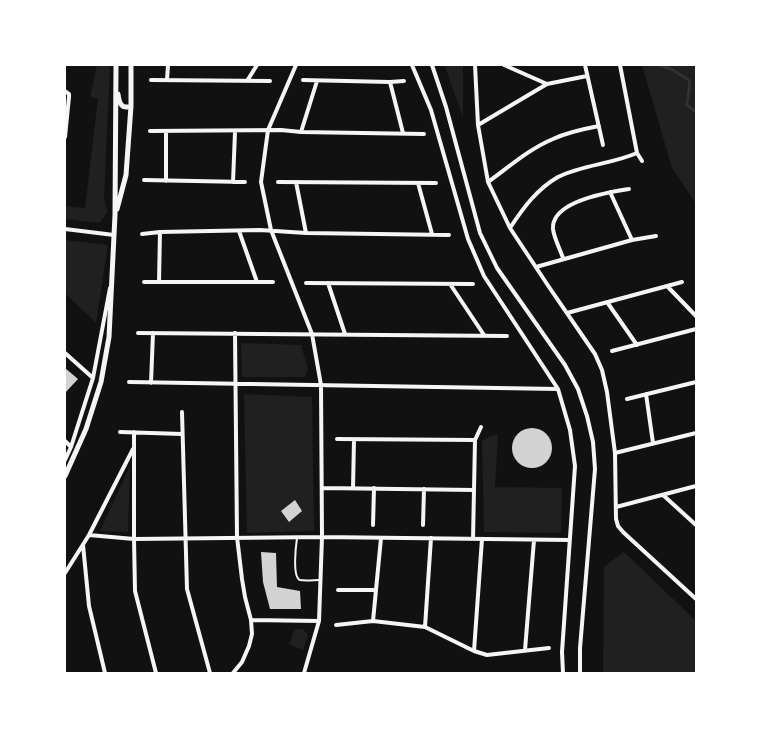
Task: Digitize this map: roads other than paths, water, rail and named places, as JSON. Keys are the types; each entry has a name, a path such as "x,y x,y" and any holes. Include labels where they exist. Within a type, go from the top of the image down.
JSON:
{"street":[{"path":"115,216 126,175 131,106 131,65"},
{"path":"167,80 168,65"},
{"path":"247,81 256,65"},
{"path":"296,65 268,130 261,182 271,230 312,334 320,385 322,537 319,621 304,673"},
{"path":"412,65 431,110 468,239 476,259 484,276 558,389 570,430 575,466 562,652 563,673"},
{"path":"432,65 446,107 480,233 488,252 497,268 565,365 578,389 587,416 593,442 595,469 580,648 580,673"},
{"path":"475,65 478,125 488,182 510,228 595,354 602,370 607,392 615,453 616,519 618,526 696,598"},
{"path":"504,65 547,84"},
{"path":"585,65 603,145"},
{"path":"620,65 637,153 642,161"},
{"path":"116,67 120,104 125,108 131,106"},
{"path":"65,476 86,429 101,382 109,337 115,216 116,67"},
{"path":"478,125 547,84 587,76"},
{"path":"151,80 270,81"},
{"path":"303,80 404,81"},
{"path":"301,132 317,81"},
{"path":"390,82 403,133"},
{"path":"65,91 69,94 65,136"},
{"path":"488,182 535,148 552,139 568,133 599,126"},
{"path":"150,131 235,132 268,130 424,134"},
{"path":"166,131 166,181"},
{"path":"233,182 235,132"},
{"path":"510,228 524,207 535,195 558,177 624,159 637,153"},
{"path":"144,180 245,182"},
{"path":"278,182 436,183"},
{"path":"296,182 306,233"},
{"path":"418,183 432,234"},
{"path":"563,258 553,230 554,221 566,207 573,203 610,192 629,189"},
{"path":"610,192 632,240"},
{"path":"65,229 114,235"},
{"path":"142,234 160,232 271,230 306,233 449,235"},
{"path":"239,231 256,282"},
{"path":"159,282 160,232"},
{"path":"536,267 563,258 632,240 656,236"},
{"path":"65,460 71,447 92,378 113,274"},
{"path":"144,282 273,282"},
{"path":"567,313 682,282"},
{"path":"306,283 473,284"},
{"path":"328,283 345,334"},
{"path":"450,284 484,335"},
{"path":"667,286 696,316"},
{"path":"607,302 637,345"},
{"path":"612,352 696,329"},
{"path":"138,333 507,336"},
{"path":"151,383 153,333"},
{"path":"233,673 242,662 249,646 252,634 251,620 242,579 238,537 235,334"},
{"path":"65,353 92,378"},
{"path":"129,382 558,389"},
{"path":"627,399 696,382"},
{"path":"646,394 653,443"},
{"path":"182,412 187,589 210,673"},
{"path":"473,539 475,440 481,427"},
{"path":"120,432 182,434"},
{"path":"134,432 134,539 136,591 156,673"},
{"path":"615,453 696,433"},
{"path":"337,439 475,440"},
{"path":"353,488 354,440"},
{"path":"65,441 71,447"},
{"path":"65,573 89,536 134,447"},
{"path":"616,507 696,486"},
{"path":"322,488 474,490"},
{"path":"373,525 374,488"},
{"path":"423,525 424,489"},
{"path":"663,495 696,525"},
{"path":"89,536 134,539 322,537 570,540"},
{"path":"373,621 381,538"},
{"path":"425,627 431,538"},
{"path":"474,651 482,539"},
{"path":"525,650 534,540"},
{"path":"83,545 89,606 105,673"},
{"path":"338,590 376,590"},
{"path":"251,620 319,621"},
{"path":"336,625 373,621 425,627 474,651 487,655 549,648"}],"lane":[{"path":"297,537 295,551 297,578 301,580 321,580"}],"waterway":[{"path":"659,65 673,70 690,81 687,105 696,112"}]}
